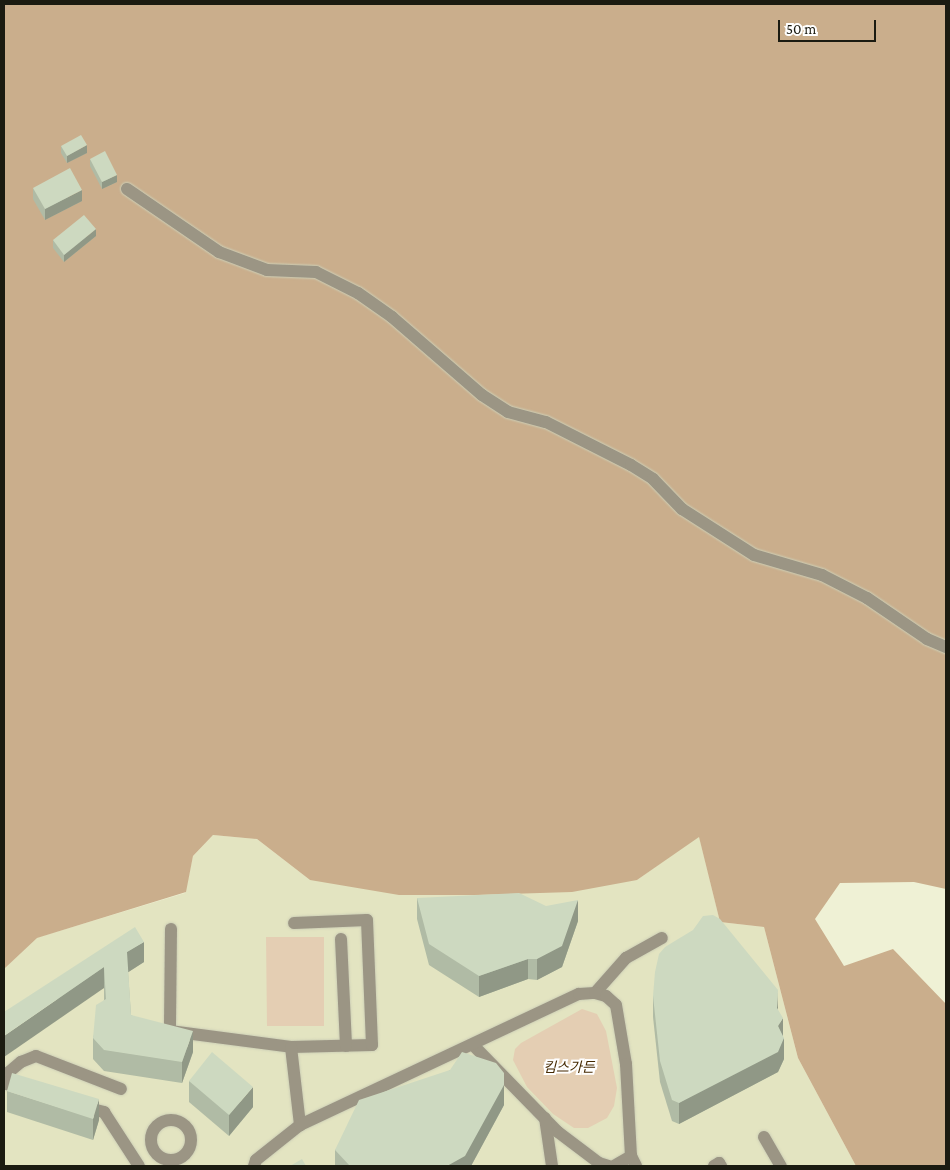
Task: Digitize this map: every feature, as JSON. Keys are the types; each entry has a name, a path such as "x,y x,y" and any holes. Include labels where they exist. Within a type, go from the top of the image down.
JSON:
{"lane":[{"path":"127,188 219,252 267,270 316,272 358,293 392,317 482,396 508,412 546,422 631,465 653,480 682,509 754,555 822,575 868,598 927,639 946,647"},
{"path":"171,930 170,1031 291,1047 372,1045 368,920 294,923"},
{"path":"594,993 626,958 662,938"},
{"path":"341,939 346,1046"},
{"path":"242,1166 255,1163 300,1125 453,1051 474,1046 579,994 594,993 606,996 616,1005 626,1064 633,1161 614,1166"},
{"path":"474,1046 545,1118 601,1165"},
{"path":"291,1047 300,1125"},
{"path":"42,1094 6,1084 9,1072 21,1062 36,1056 121,1089"},
{"path":"68,1102 104,1112 139,1166"},
{"path":"545,1118 552,1166"},
{"path":"764,1137 780,1166"},
{"path":"714,1166 719,1163 721,1166"}],"shaded area":[{"path":"4,4 946,4 946,889 914,882 840,883 815,919 844,966 893,949 946,1004 946,1166 856,1166 798,1058 764,927 720,922 699,837 637,880 572,892 399,895 310,880 257,839 213,835 193,856 186,892 37,938 4,969"},
{"path":"213,835 257,839 310,880 637,880 699,836 720,922 764,927 798,1058 856,1166 4,1166 4,969 36,938 185,893 193,856"}],"green space":[{"path":"266,937 324,937 324,1026 267,1026"},
{"name":"킴스가든","path":"582,1009 597,1014 606,1031 617,1088 614,1106 607,1118 588,1128 574,1128 553,1114 527,1087 513,1060 515,1049 521,1043"}],"building":[{"path":"81,135 87,145 67,156 61,146"},
{"path":"105,151 117,175 102,182 90,159"},
{"path":"70,168 82,190 45,209 33,188"},
{"path":"84,215 96,229 64,255 53,240"},
{"path":"519,893 546,906 578,900 562,946 537,959 528,959 479,976 429,944 417,898"},
{"path":"713,915 720,919 778,990 777,1008 783,1018 778,1026 784,1038 778,1052 679,1103 672,1100 660,1061 653,996 655,972 659,954 665,947 693,930 703,916"},
{"path":"135,927 144,942 127,952 131,1015 193,1031 182,1062 104,1050 93,1038 96,1005 106,999 104,967 4,1036 4,1012"},
{"path":"212,1052 253,1087 229,1115 189,1081"},
{"path":"462,1052 496,1063 504,1073 504,1085 465,1156 447,1166 350,1166 335,1150 359,1100 450,1070"},
{"path":"12,1073 99,1099 93,1119 7,1091"},
{"path":"302,1159 306,1166 290,1166"}]}
